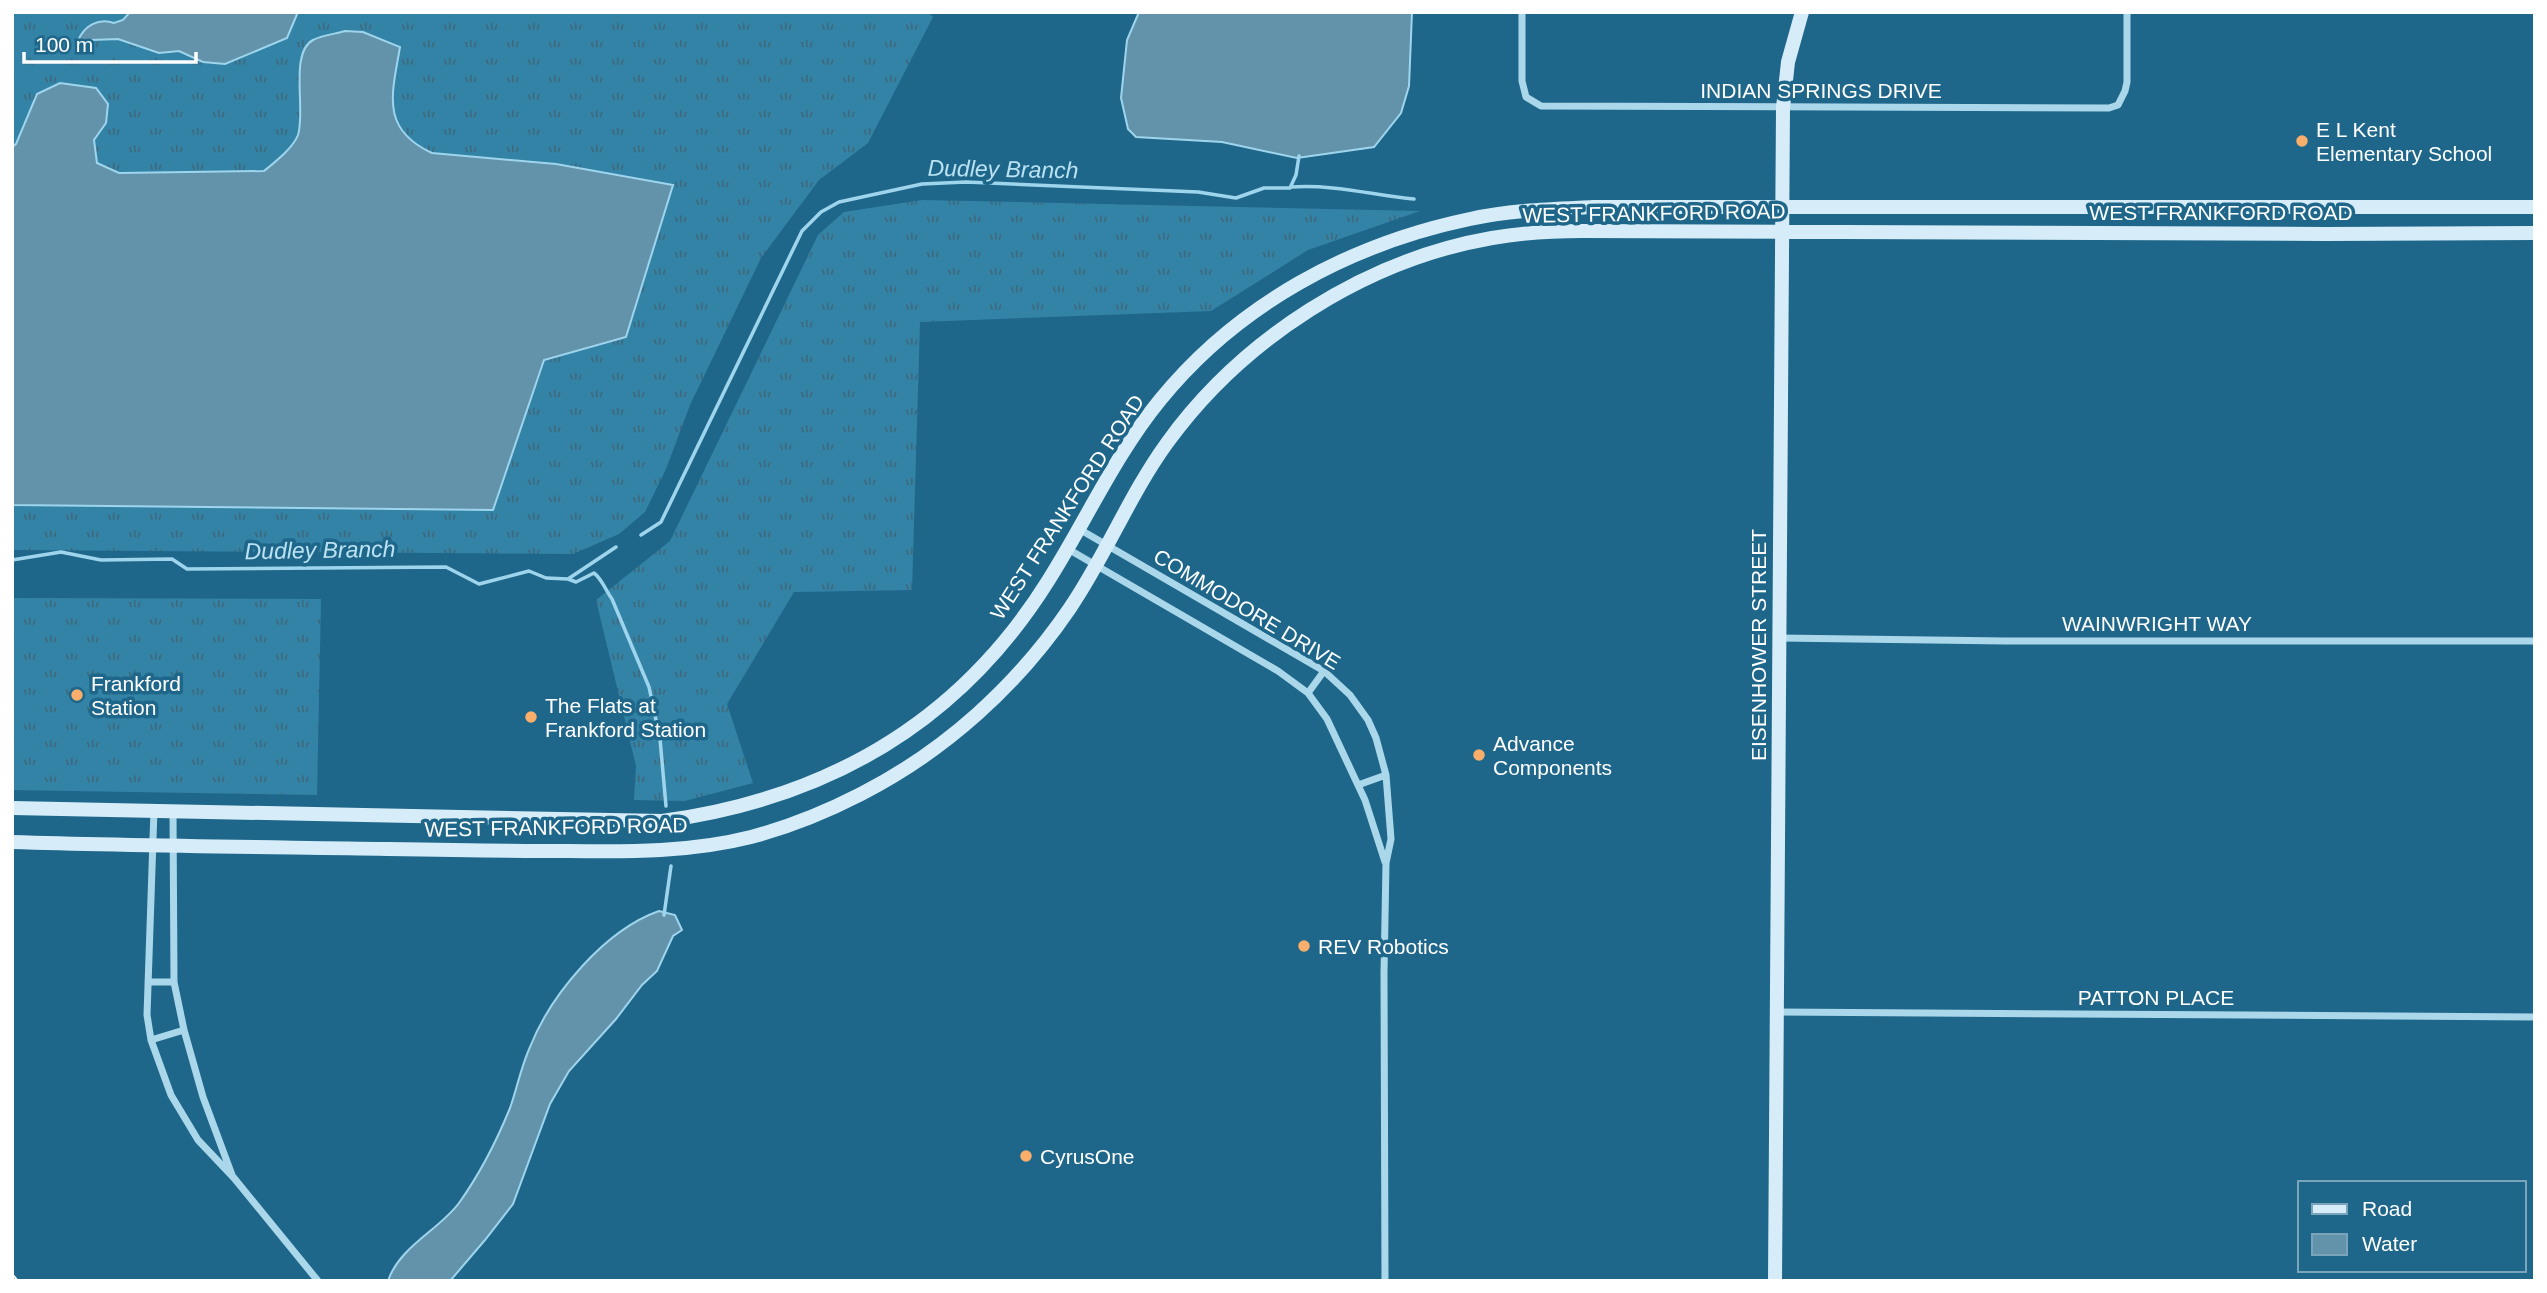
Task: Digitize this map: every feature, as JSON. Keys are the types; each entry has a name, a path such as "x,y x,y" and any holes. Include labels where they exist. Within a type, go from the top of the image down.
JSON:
{"main road":[{"name":"EISENHOWER STREET","path":"1775,1281 1783,108 1788,62 1802,12"},
{"name":"WEST FRANKFORD ROAD","path":"12,808 662,821 703,816 768,800 827,778 919,722 981,670 1025,617 1119,458 1161,398 1221,338 1283,290 1318,271 1375,247 1470,219 1544,209 1781,206 2535,207"},
{"name":"WEST FRANKFORD ROAD","path":"12,842 642,851 747,838 785,827 858,796 896,775 931,753 983,709 1043,645 1072,605 1151,466 1169,440 1228,372 1307,311 1343,289 1422,256 1473,242 1529,233 1583,231 2535,233"}],"street":[{"name":"INDIAN SPRINGS DRIVE","path":"1522,12 1522,81 1526,97 1541,106 1783,108 2109,108 2118,105 2127,82 2127,12"},
{"name":"COMMODORE DRIVE","path":"1079,529 1324,671 1350,695 1368,720 1376,738 1387,775 1391,839 1386,863 1385,1281"},
{"name":"COMMODORE DRIVE","path":"1068,548 1278,671 1308,693 1327,719 1358,785 1386,863"},
{"name":"WAINWRIGHT WAY","path":"1779,638 2535,641"},
{"path":"1308,693 1324,671"},
{"path":"1358,785 1387,775"},
{"path":"154,810 147,1015 151,1040 171,1096 198,1140 234,1178 318,1281"},
{"path":"173,811 174,982 203,1097 234,1178"},
{"path":"148,982 174,982"},
{"name":"PATTON PLACE","path":"1776,1012 2535,1017"},
{"path":"151,1040 184,1030"}],"green space":[{"path":"12,12 928,12 933,17 868,143 819,180 761,258 690,405 666,469 645,512 619,534 573,554 12,550"},
{"path":"922,200 1420,211 1308,250 1211,311 920,322 912,590 794,592 727,704 753,783 685,801 634,800 636,766 596,600 670,541 818,235 844,212"},
{"path":"12,598 321,599 317,795 12,790"}],"water":[{"path":"130,12 298,12 287,38 225,64 203,62 179,51 159,53 118,39 91,40 82,49 78,41 88,27 103,21 114,23 123,20"},
{"path":"1139,12 1412,12 1409,86 1401,113 1374,147 1297,158 1222,142 1136,137 1128,129 1121,98 1127,40"},
{"path":"345,31 363,32 400,47 393,95 397,121 404,133 432,153 556,164 673,185 626,337 544,360 493,510 12,505 12,147 16,144 37,94 60,83 96,88 108,104 106,123 94,140 97,163 119,173 264,171 288,150 298,135 300,69 306,47 317,38"},
{"path":"659,911 675,915 682,930 673,936 657,971 569,1071 550,1104 513,1204 450,1281 388,1281 401,1258 451,1213 474,1181 505,1120 527,1055 551,1006 582,966 600,948 639,920"}],"waterway":[{"name":"Dudley Branch","path":"641,535 661,522 802,231 821,212 839,202 922,184 966,182 1198,192 1236,198 1264,188 1290,188 1296,175 1299,156"},
{"path":"1291,187 1338,188 1414,199"},
{"name":"Dudley Branch","path":"12,560 61,552 101,560 172,559 187,569 446,567 479,584 529,571 546,578 568,579 616,547"},
{"path":"568,579 576,582 594,573 612,599 649,687 660,739 666,806"},
{"path":"664,915 671,866"}],"tram line":[{"path":"12,1274 18,1281"}],"place":[{"name":"E L Kent Elementary School","path":"2302,141"},
{"name":"Frankford Station","path":"77,695"},
{"name":"The Flats at Frankford Station","path":"531,717"},
{"name":"Advance Components","path":"1479,755"},
{"name":"REV Robotics","path":"1304,946"},
{"name":"CyrusOne","path":"1026,1156"}]}
